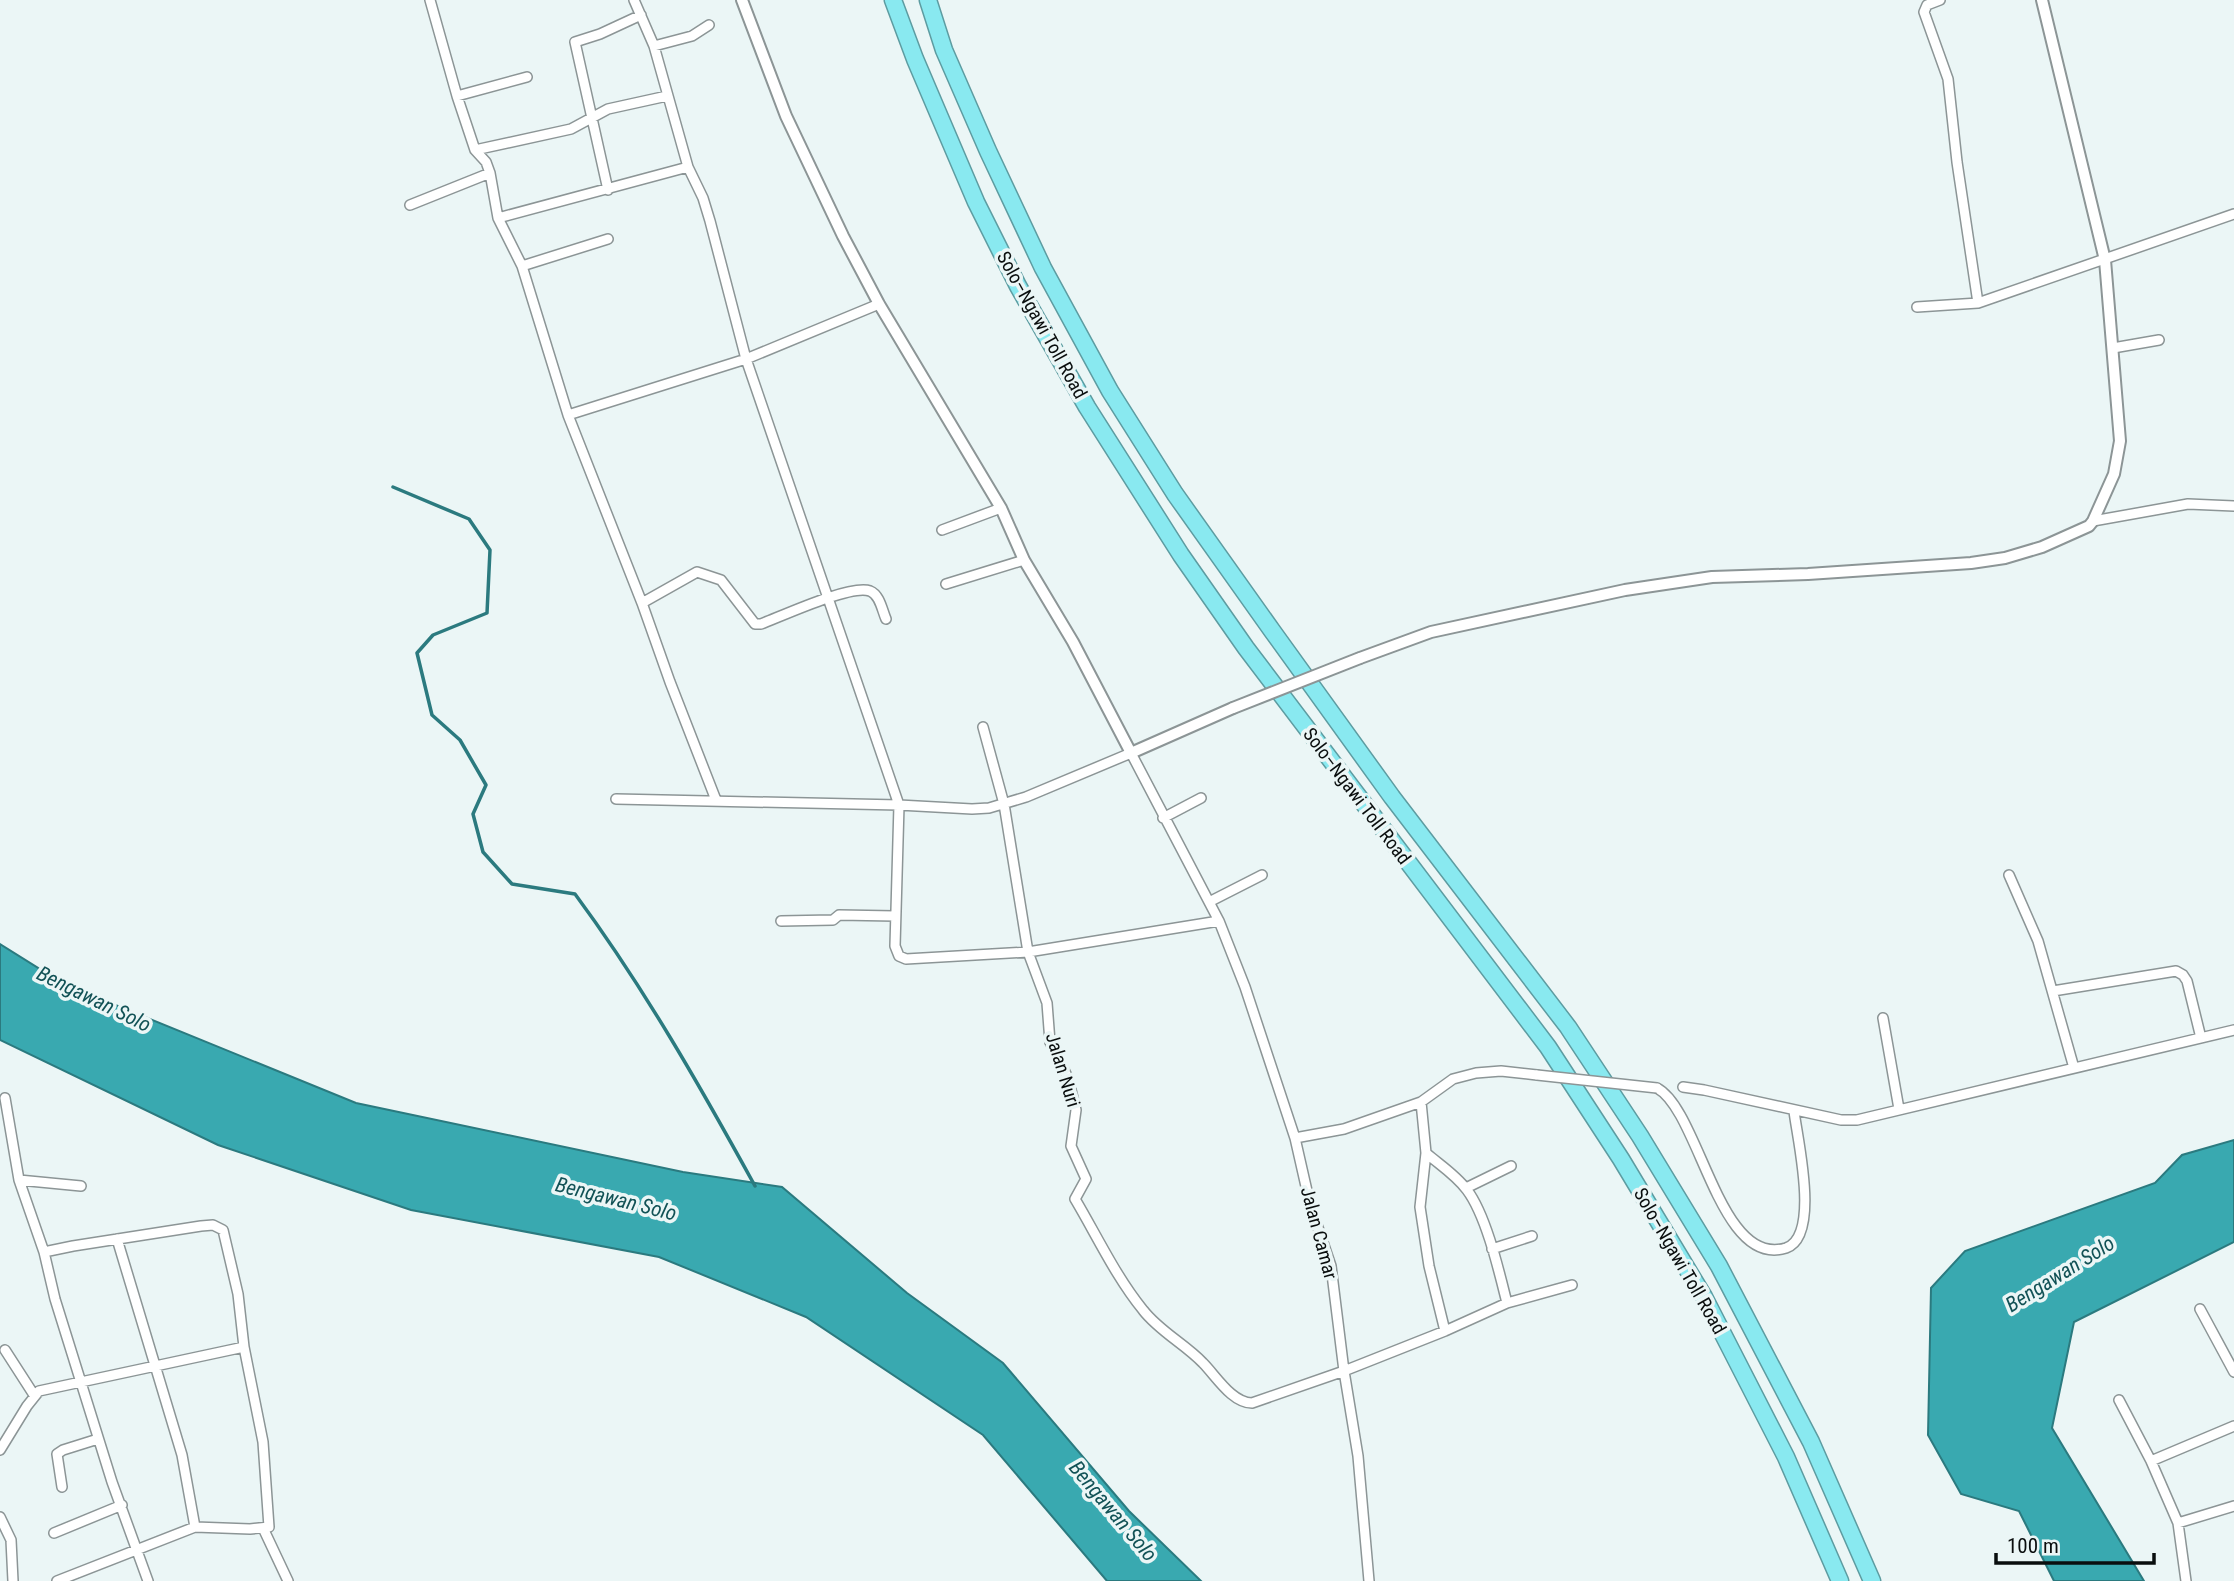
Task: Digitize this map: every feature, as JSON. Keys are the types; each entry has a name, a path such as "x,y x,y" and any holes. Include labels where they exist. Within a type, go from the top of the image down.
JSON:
{"highway":[{"name":"Solo–Ngawi Toll Road","path":"893,0 976,202 1018,286 1087,407 1181,555 1246,648 1548,1047 1621,1159 1704,1297 1786,1457 1840,1581"},
{"name":"Solo–Ngawi Toll Road","path":"928,0 944,50 993,163 1044,268 1110,391 1175,494 1273,632 1392,797 1568,1027 1640,1136 1719,1266 1811,1443 1872,1581"}],"street":[{"path":"430,0 457,96 475,150 486,162 490,173 498,218 522,266 568,415 716,800"},
{"path":"634,0 654,47 688,167 710,220 746,359 899,805 896,950 900,956 906,958 1028,952 1219,921"},
{"path":"742,0 786,116 879,304 1001,508 1024,560 1073,642 1131,753"},
{"path":"1940,0 1927,5 1924,12 1948,79 1978,303"},
{"path":"616,799 972,809 1004,804 1233,708 1431,632 1625,590 1712,577 1943,566 2005,558 2078,533 2093,521 2114,474 2119,457 2120,425 2105,260 2042,0"},
{"path":"608,190 575,42 600,34 640,15"},
{"path":"654,47 692,36 709,25"},
{"path":"457,96 527,77"},
{"path":"475,150 571,129 608,109 667,96"},
{"path":"498,218 688,167"},
{"path":"410,205 490,173"},
{"path":"1917,307 1978,303 2234,214"},
{"path":"522,266 608,239"},
{"path":"568,415 746,359 879,304"},
{"path":"2113,348 2159,340"},
{"path":"2093,521 2188,504 2234,506"},
{"path":"942,530 1001,508"},
{"path":"946,584 1024,560"},
{"path":"642,603 697,572 720,580 755,624 857,591 870,591 877,598 886,619"},
{"name":"Jalan Nuri","path":"983,727 1004,804 1028,952 1047,1003 1050,1042 1068,1078 1076,1110 1070,1146 1086,1179 1075,1199 1123,1280 1148,1315 1245,1403 1256,1402 1344,1371"},
{"name":"Jalan Camar","path":"1131,753 1219,921 1245,987 1294,1138 1310,1204 1331,1266 1358,1456 1369,1581"},
{"path":"1164,818 1202,798"},
{"path":"1209,902 1262,875"},
{"path":"2009,875 2038,941 2074,1068"},
{"path":"781,921 833,920 839,915 895,916"},
{"path":"2053,991 2176,971 2186,977 2189,985 2201,1038"},
{"path":"1883,1018 1899,1109"},
{"path":"1683,1087 1841,1120 1857,1120 2234,1030"},
{"path":"1294,1138 1344,1129 1421,1102 1453,1079 1476,1073 1501,1071 1657,1088 1673,1100 1706,1175 1746,1238 1765,1248 1785,1248 1797,1237 1805,1213 1806,1198 1794,1111"},
{"path":"5,1098 19,1180 44,1252 98,1439 148,1581"},
{"path":"1421,1102 1426,1153 1420,1207 1429,1266 1445,1331"},
{"path":"1426,1153 1466,1188 1492,1249 1507,1303"},
{"path":"1466,1188 1511,1166"},
{"path":"19,1180 81,1186"},
{"path":"44,1252 213,1225 223,1230 238,1294 244,1347 263,1442 269,1527 195,1527 78,1577 57,1581"},
{"path":"1492,1249 1532,1236"},
{"path":"117,1239 183,1455 195,1527"},
{"path":"1344,1371 1507,1303 1572,1285"},
{"path":"2200,1309 2234,1372"},
{"path":"0,1450 34,1395 47,1388 244,1347"},
{"path":"5,1350 34,1395"},
{"path":"2119,1400 2151,1461 2178,1523 2186,1581"},
{"path":"2151,1461 2234,1426"},
{"path":"62,1487 57,1454 98,1439"},
{"path":"54,1533 122,1505"},
{"path":"2178,1523 2234,1506"},
{"path":"0,1517 11,1540 13,1581"},
{"path":"263,1528 288,1581"}],"water":[{"name":"Bengawan Solo","path":"0,944 64,984 356,1103 683,1172 782,1187 907,1293 1003,1363 1129,1511 1201,1581 1107,1581 983,1435 806,1317 659,1257 411,1210 218,1145 0,1040"},
{"name":"Bengawan Solo","path":"2234,1140 2234,1242 2074,1322 2052,1428 2144,1581 2054,1581 2019,1511 1961,1494 1928,1435 1931,1288 1965,1251 2155,1183 2182,1155"}],"waterway":[{"path":"393,487 469,519 490,550 487,613 433,635 417,653 432,715 460,740 486,785 473,814 483,852 512,884 575,894 670,1037 755,1186"}]}
